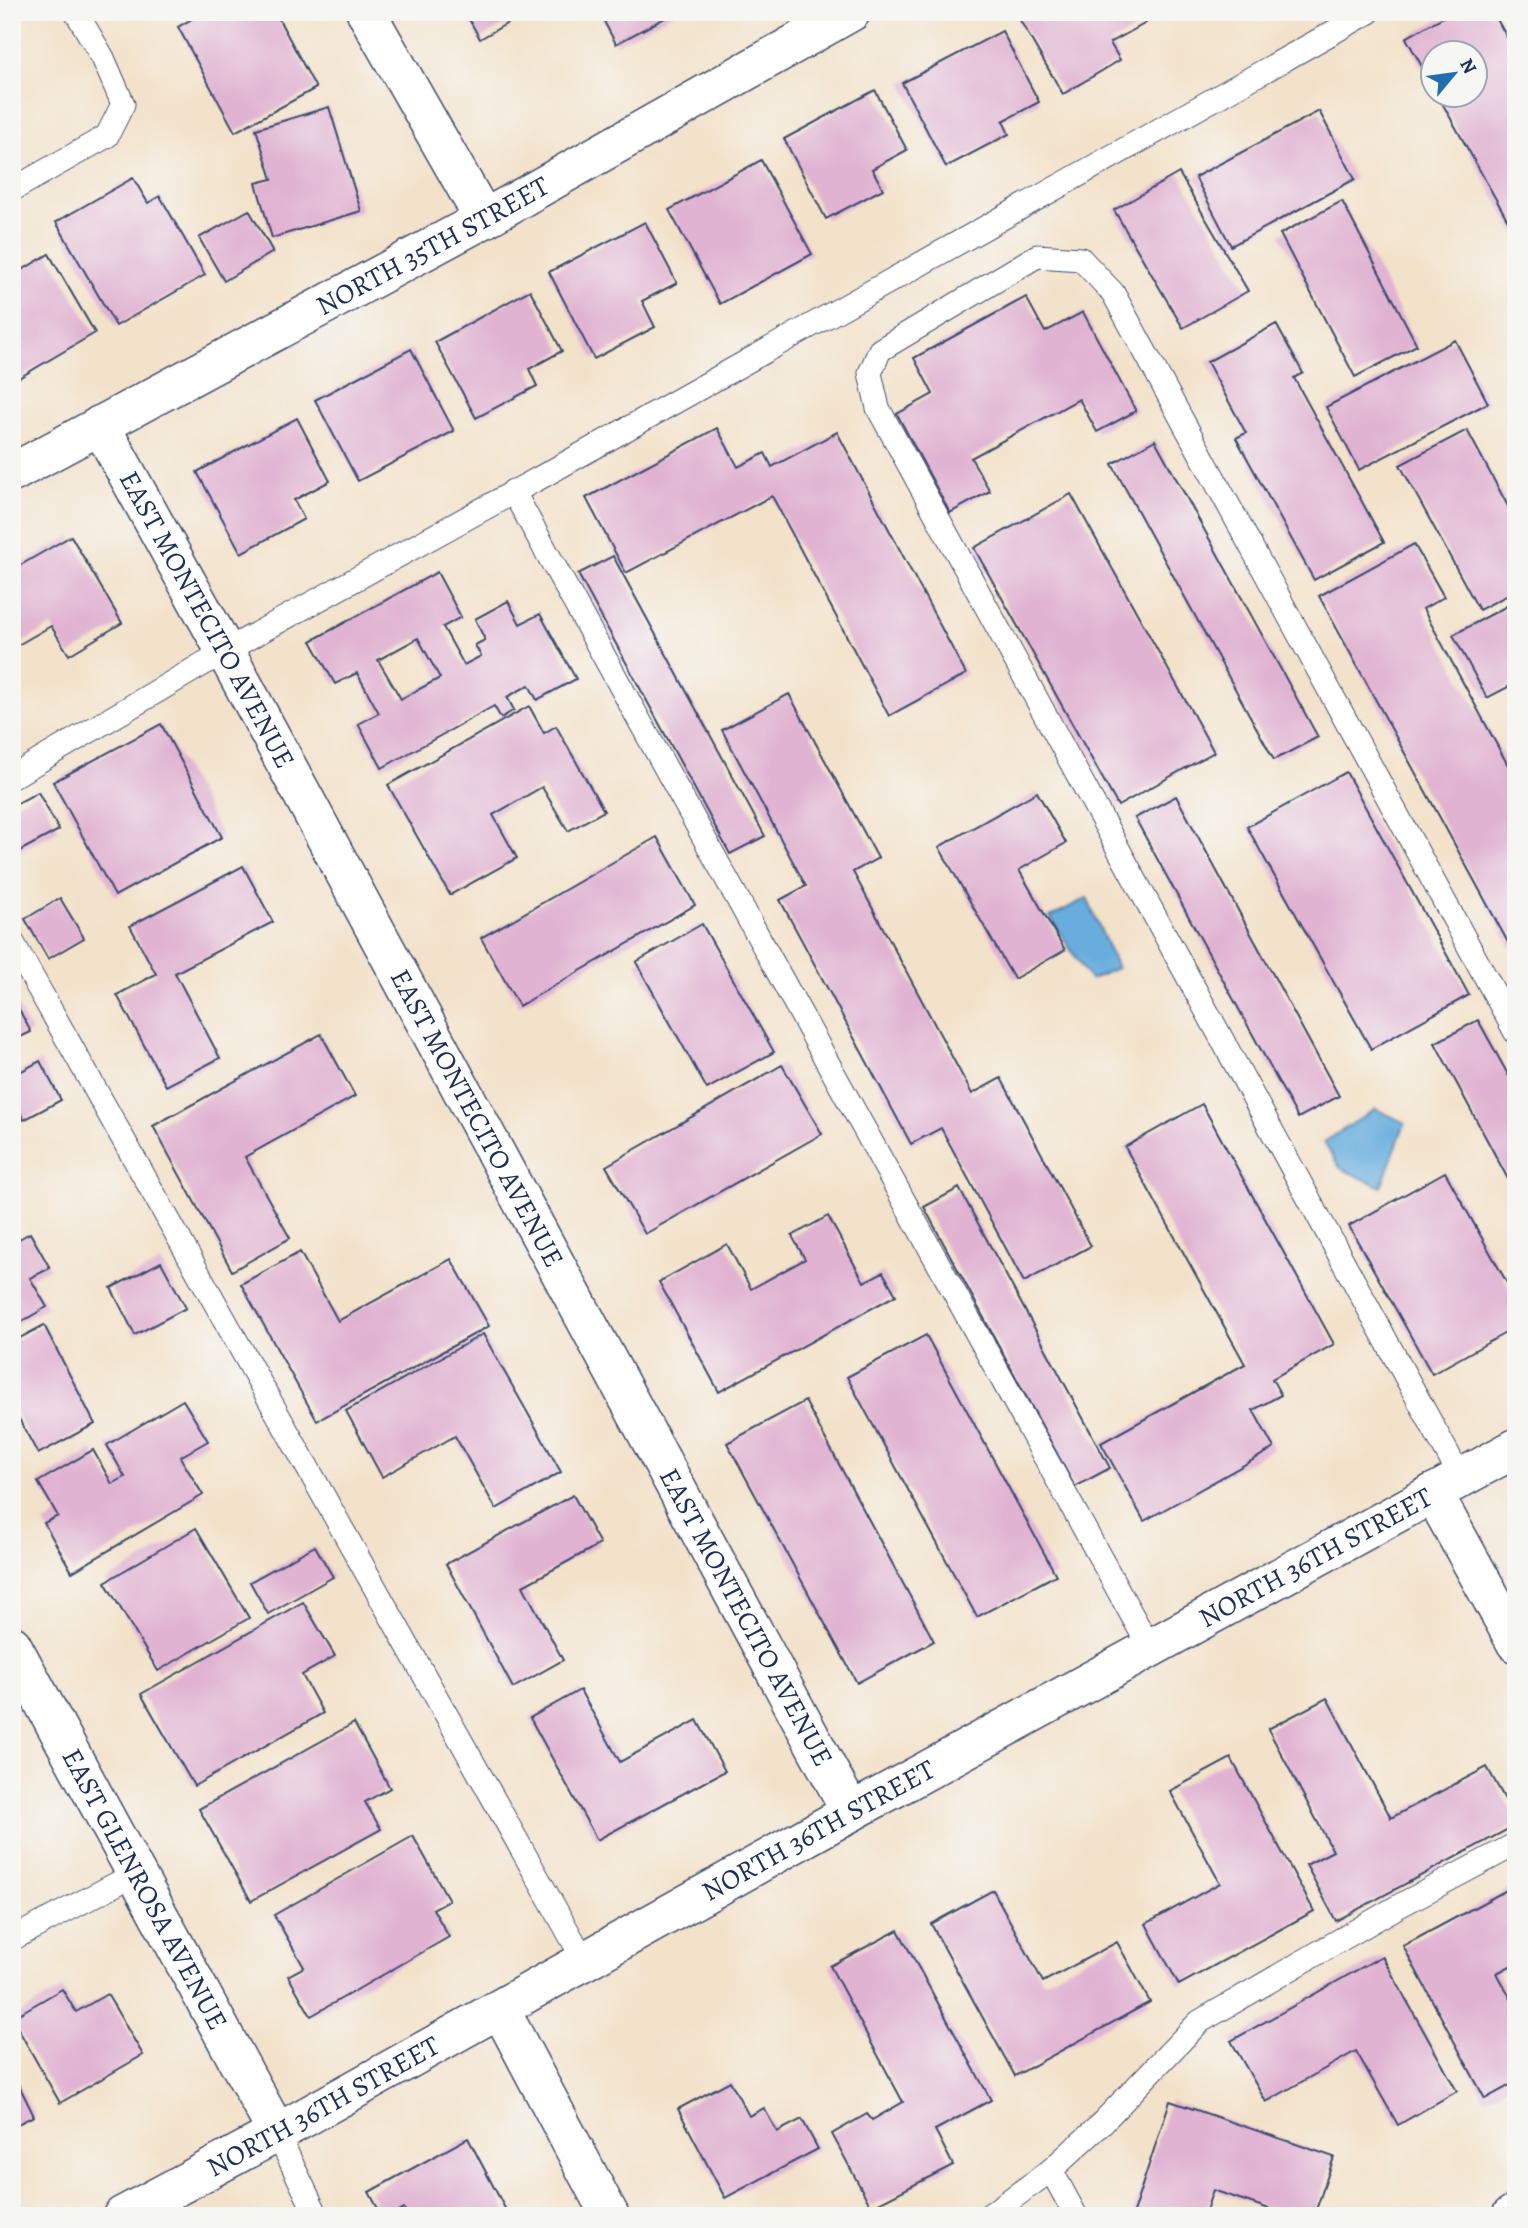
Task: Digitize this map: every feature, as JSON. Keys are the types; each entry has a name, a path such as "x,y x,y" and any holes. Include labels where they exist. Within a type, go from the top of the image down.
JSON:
{"street":[{"path":"366,12 484,219"},
{"name":"NORTH 35TH STREET","path":"12,473 484,219 851,12"},
{"name":"EAST MONTECITO AVENUE","path":"100,425 225,651 850,1812"},
{"name":"NORTH 36TH STREET","path":"122,2216 277,2133 850,1812 1516,1448"},
{"path":"1447,1486 1516,1643"},
{"name":"EAST GLENROSA AVENUE","path":"13,1649 277,2133"},
{"path":"500,2009 611,2216"}],"lane":[{"path":"12,190 107,135 123,104 103,58 76,12"},
{"path":"12,777 225,651 1369,12"},
{"path":"1447,1486 878,408 870,373 880,350 1037,256 1082,259 1113,293 1516,1033"},
{"path":"513,491 1150,1648"},
{"path":"12,941 585,1962"},
{"path":"988,2216 1051,2170 1097,2128 1199,2022 1397,1908 1516,1844"},
{"path":"12,1939 137,1873"},
{"path":"277,2133 317,2216"},
{"path":"1051,2170 1076,2216"}],"water":[{"path":"1087,898 1117,968 1090,980 1050,917"},
{"path":"1376,1109 1405,1123 1381,1187 1340,1168 1324,1142"}],"building":[{"path":"204,12 275,12 316,88 235,132 178,27"},
{"path":"465,12 527,12 480,39"},
{"path":"599,12 676,12 616,44"},
{"path":"1027,12 1139,12 1146,23 1110,43 1120,60 1063,94 1018,17"},
{"path":"1452,12 1493,12 1516,54 1516,235 1445,108 1490,108 1490,38 1420,38 1420,63 1406,38"},
{"path":"1002,31 1039,102 1003,121 1009,134 946,167 902,83"},
{"path":"875,90 907,150 872,169 883,189 826,219 784,139"},
{"path":"329,107 361,211 272,238 256,183 272,179 256,129"},
{"path":"1319,111 1355,179 1231,246 1195,177"},
{"path":"761,160 812,254 720,304 669,210"},
{"path":"1179,173 1248,291 1183,328 1114,210"},
{"path":"133,178 148,203 160,196 205,275 116,326 56,222"},
{"path":"1342,201 1417,345 1355,377 1280,234"},
{"path":"249,210 273,252 224,281 199,238"},
{"path":"645,222 677,283 642,301 655,327 594,359 549,272"},
{"path":"49,254 95,333 12,382 12,276"},
{"path":"530,290 562,351 529,369 537,386 476,418 435,342"},
{"path":"1026,297 1045,332 1083,312 1136,411 1097,432 1079,399 971,458 990,491 950,513 897,414 933,394 914,358"},
{"path":"1276,324 1303,373 1294,378 1384,542 1314,580 1236,438 1246,433 1207,362"},
{"path":"1455,340 1488,403 1359,470 1326,407"},
{"path":"411,349 454,431 358,481 315,400"},
{"path":"297,418 330,481 294,500 304,519 241,553 197,472"},
{"path":"717,428 738,467 765,453 772,467 837,432 966,674 889,716 772,496 626,573 586,498"},
{"path":"1467,430 1516,521 1516,591 1479,610 1400,465"},
{"path":"1155,440 1318,737 1274,760 1112,464"},
{"path":"1071,494 1214,752 1118,806 974,548"},
{"path":"71,536 122,623 69,655 51,626 18,645 12,635 12,570"},
{"path":"1414,544 1444,597 1423,609 1516,780 1516,957 1319,596"},
{"path":"613,556 765,836 730,854 578,574"},
{"path":"437,572 461,617 443,627 464,665 481,656 475,645 485,640 475,619 508,601 520,624 540,614 576,679 537,700 529,685 507,697 514,710 501,718 494,706 382,768 358,724 379,713 357,673 335,684 311,641","holes":["418,638 440,678 401,699 378,660"]},
{"path":"1516,601 1516,683 1487,698 1453,635"},
{"path":"789,694 878,858 853,872 972,1094 1001,1078 1091,1246 1024,1282 941,1128 911,1144 780,900 806,886 722,730"},
{"path":"529,706 544,733 556,726 604,811 568,831 542,787 493,815 517,858 450,895 388,785"},
{"path":"161,724 222,837 115,896 53,782"},
{"path":"1346,772 1469,995 1371,1049 1247,827"},
{"path":"38,792 59,830 12,855 12,806"},
{"path":"1037,792 1066,843 1019,870 1065,950 1014,979 939,847"},
{"path":"1176,796 1339,1096 1298,1118 1135,818"},
{"path":"657,837 695,905 519,1006 481,938"},
{"path":"243,866 273,922 175,973 220,1058 166,1086 117,995 156,974 130,926"},
{"path":"60,898 84,938 48,959 25,919"},
{"path":"702,924 774,1052 707,1089 636,962"},
{"path":"12,996 31,1032 12,1041"},
{"path":"1478,1020 1516,1089 1516,1194 1435,1043"},
{"path":"321,1034 355,1096 245,1157 290,1238 232,1271 153,1126"},
{"path":"40,1061 61,1100 24,1120 12,1097 12,1076"},
{"path":"782,1065 822,1134 645,1234 606,1166"},
{"path":"1202,1104 1334,1344 1272,1379 1281,1395 1253,1410 1274,1448 1144,1521 1101,1443 1245,1364 1125,1147"},
{"path":"1445,1172 1516,1299 1516,1327 1432,1374 1349,1226"},
{"path":"959,1188 1110,1468 1075,1487 924,1207"},
{"path":"828,1216 864,1282 883,1272 896,1295 719,1392 659,1282 727,1244 751,1289 805,1259 792,1236"},
{"path":"30,1233 50,1268 30,1278 47,1307 12,1327 12,1243"},
{"path":"300,1252 338,1321 451,1259 489,1326 317,1421 241,1284"},
{"path":"161,1262 186,1308 135,1335 111,1288"},
{"path":"44,1325 95,1424 38,1454 12,1406 12,1342"},
{"path":"483,1334 561,1472 496,1509 455,1436 382,1477 346,1411"},
{"path":"926,1335 1056,1575 977,1617 847,1377"},
{"path":"183,1400 208,1441 180,1457 203,1495 72,1572 44,1523 58,1516 38,1482 93,1450 112,1484 125,1477 107,1445"},
{"path":"805,1401 934,1641 857,1683 727,1443"},
{"path":"573,1495 600,1544 523,1586 563,1660 513,1688 446,1564"},
{"path":"196,1528 249,1618 158,1671 105,1582"},
{"path":"315,1546 333,1577 268,1614 250,1582"},
{"path":"303,1602 335,1656 302,1675 323,1713 194,1786 141,1694"},
{"path":"580,1690 620,1762 697,1720 725,1771 597,1840 530,1718"},
{"path":"1327,1698 1391,1818 1487,1767 1516,1819 1516,1825 1336,1921 1306,1865 1333,1851 1268,1729"},
{"path":"354,1723 390,1788 365,1802 381,1829 251,1901 199,1809"},
{"path":"1231,1758 1314,1911 1179,1985 1146,1924 1220,1883 1170,1791"},
{"path":"413,1836 449,1900 433,1909 449,1937 311,2016 288,1976 304,1967 274,1915"},
{"path":"1516,1885 1516,1963 1497,1973 1516,2008 1516,2082 1485,2099 1403,1946"},
{"path":"993,1890 1043,1982 1117,1942 1150,2002 1015,2076 931,1924"},
{"path":"898,1930 991,2100 935,2130 953,2165 871,2207 832,2134 867,2114 872,2120 903,2102 830,1966"},
{"path":"1382,1956 1457,2091 1398,2125 1356,2051 1266,2102 1231,2041"},
{"path":"62,1989 76,2012 107,1994 143,2055 60,2103 12,2018"},
{"path":"12,2071 34,2116 12,2127"},
{"path":"730,2081 749,2116 764,2108 777,2132 802,2119 818,2149 725,2198 678,2109"},
{"path":"1170,2101 1334,2157 1314,2216 1290,2216 1213,2190 1204,2216 1132,2216"},
{"path":"468,2138 509,2216 408,2216 404,2209 392,2216 382,2216 369,2192"}]}
